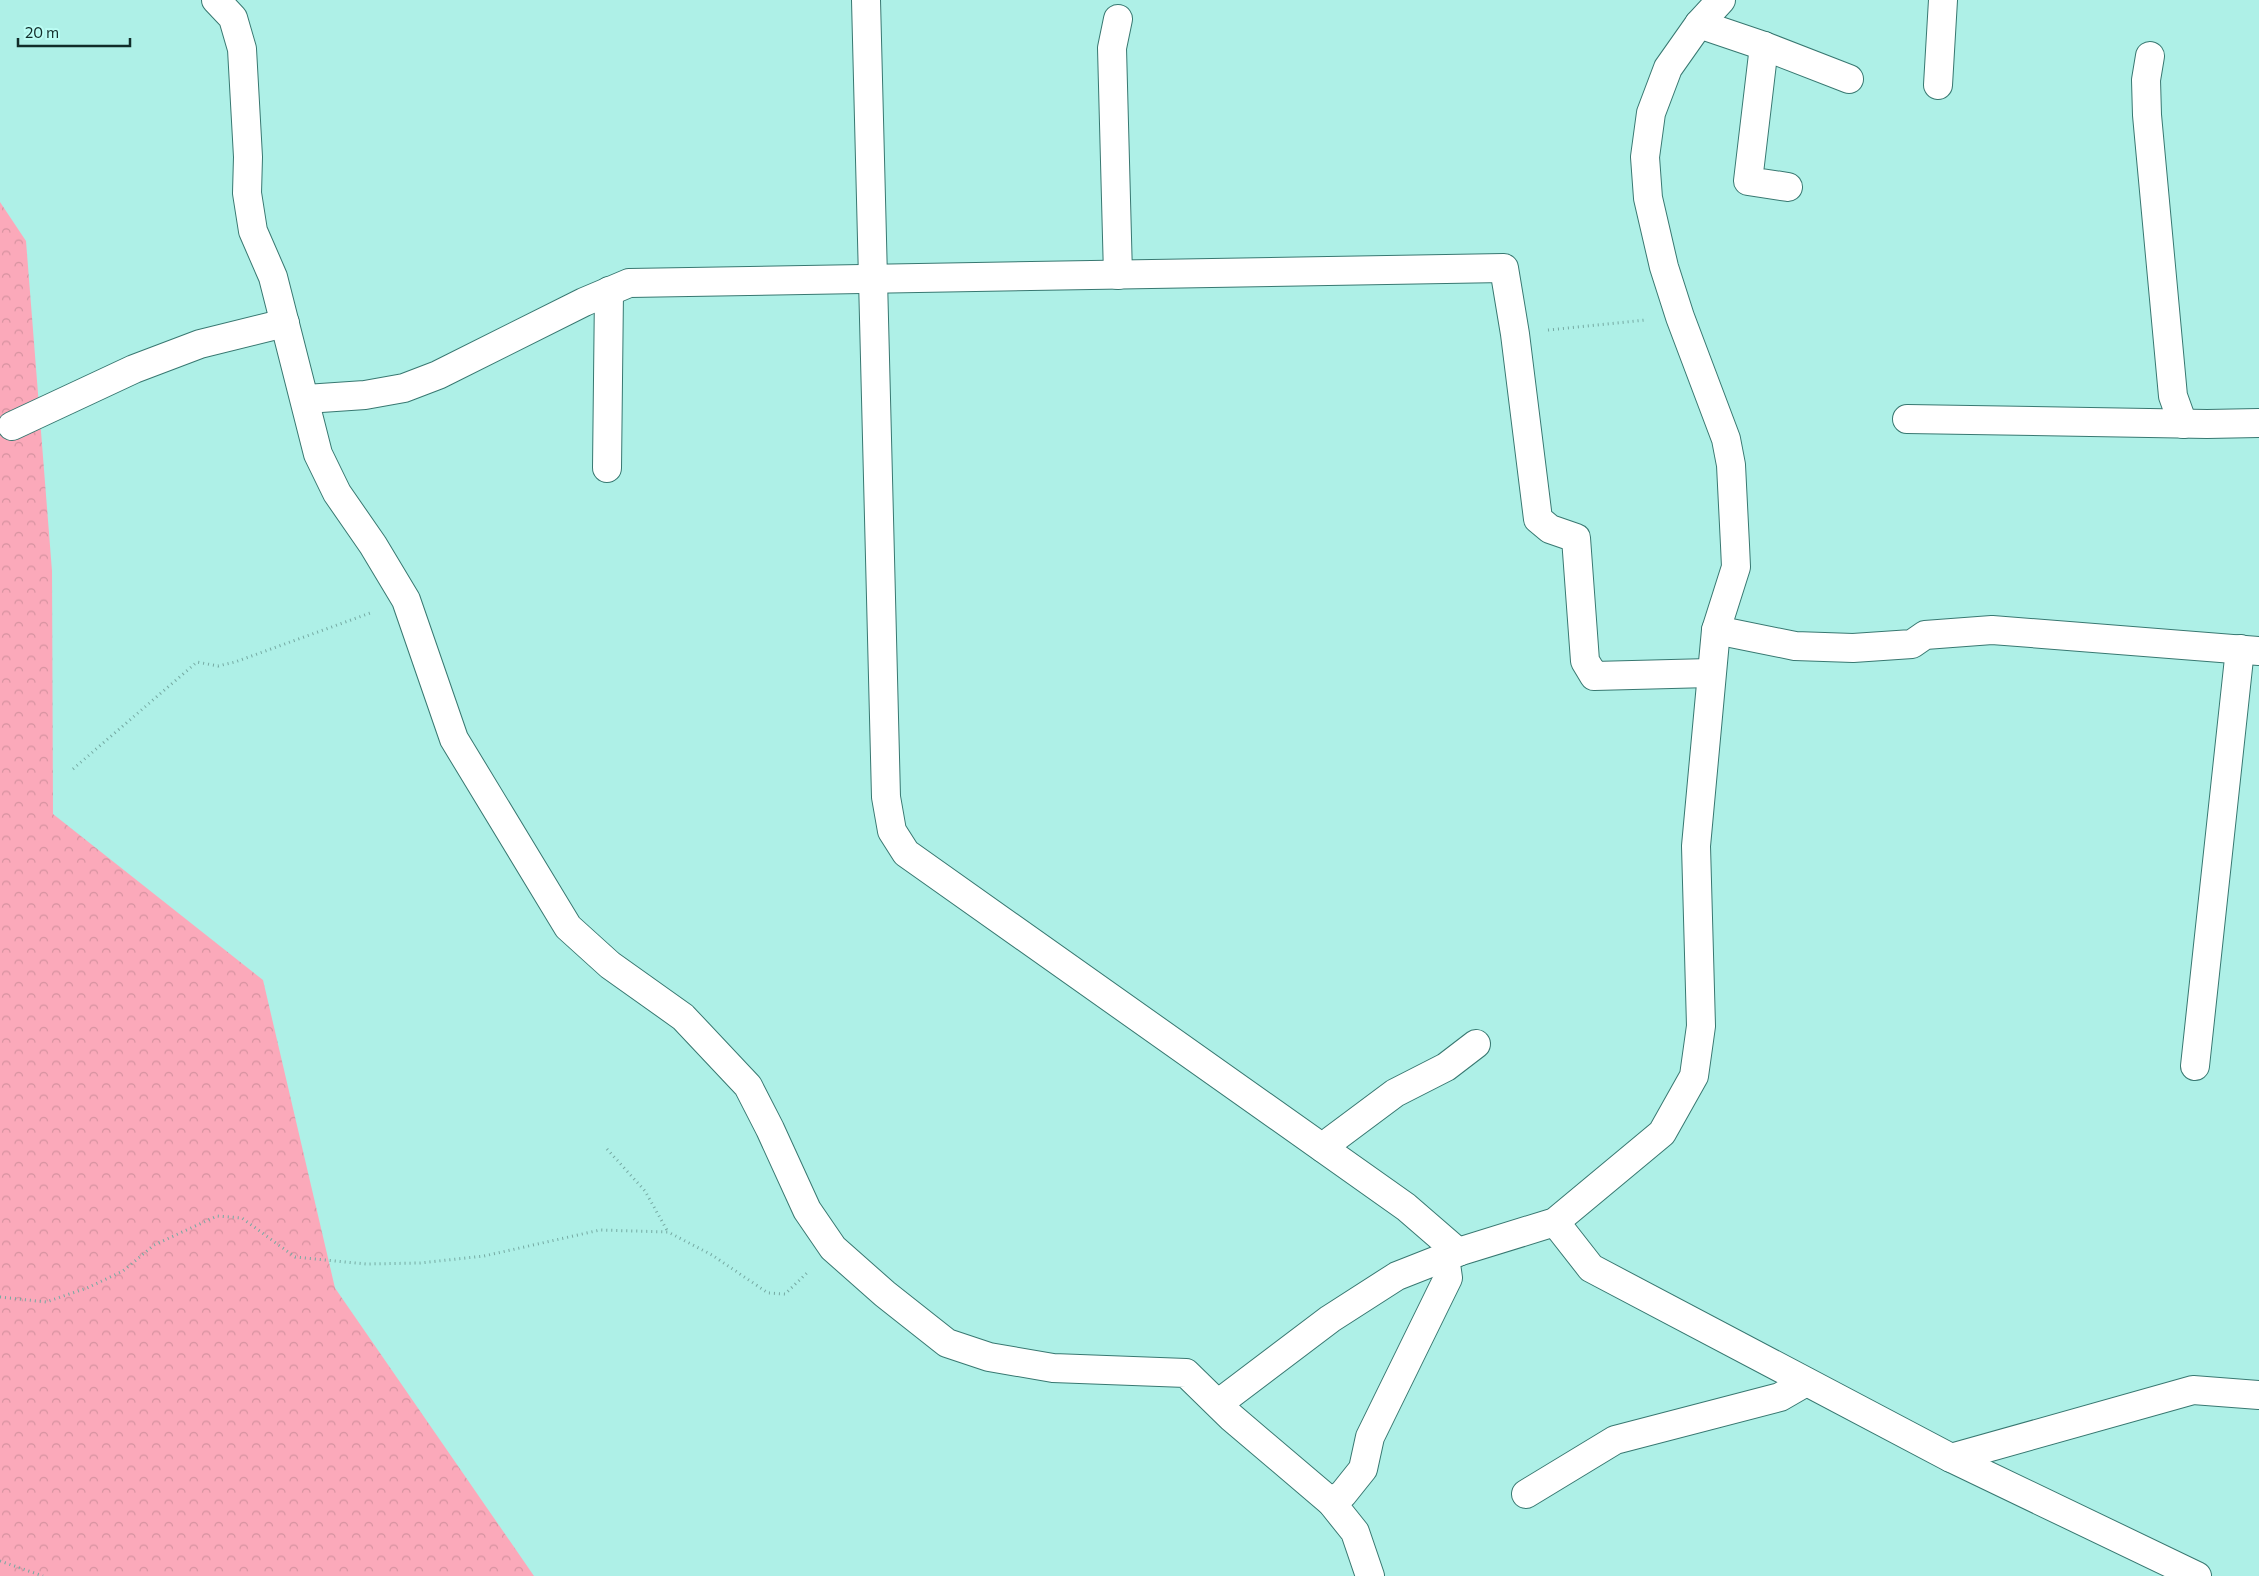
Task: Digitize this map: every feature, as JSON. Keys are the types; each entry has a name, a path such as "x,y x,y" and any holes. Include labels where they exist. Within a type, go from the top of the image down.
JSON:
{"street":[{"path":"216,0 233,18 242,49 248,193 253,231 273,277 306,399 318,454 337,493 406,600 454,739 568,927 610,965 683,1017 748,1086 807,1210 833,1248 884,1294 947,1343 990,1357 1053,1368 1186,1373 1219,1403 1231,1417 1332,1502 1355,1532 1370,1576"},
{"path":"866,0 886,797 892,831 906,853 1406,1207 1452,1255"},
{"path":"1219,1403 1330,1319 1397,1276 1452,1255 1555,1222 1662,1133 1694,1076 1701,1026 1696,846 1710,673 1716,630 1736,567 1731,465 1726,439 1680,317 1664,267 1650,207 1645,157 1651,113 1668,68 1699,24 1721,0"},
{"path":"1938,85 1943,0"},
{"path":"1118,19 1112,48 1118,275"},
{"path":"1699,24 1764,46 1849,79"},
{"path":"1764,46 1748,181 1788,187"},
{"path":"2150,56 2146,80 2158,232 2173,396 2183,424"},
{"path":"306,399 365,395 404,388 438,375 629,283 1504,268 1515,334 1538,519 1550,529 1576,538 1585,661 1594,676 1710,673"},
{"path":"607,468 609,291"},
{"path":"12,426 134,369 183,350 248,331 285,323"},
{"path":"1907,419 2183,424 2259,423"},
{"path":"1716,630 1796,646 1853,648 1912,644 1925,635 1992,630 2249,650 2195,1066"},
{"path":"1324,1148 1395,1093 1446,1067 1476,1044"},
{"path":"1555,1222 1591,1268 1951,1458 2197,1576"},
{"path":"1332,1502 1343,1494 1363,1469 1370,1437 1448,1278 1452,1255"},
{"path":"1526,1494 1615,1440 1780,1397 1806,1382"},
{"path":"1951,1458 2193,1390 2259,1395"}],"path":[{"path":"1515,334 1680,317"},
{"path":"73,768 197,662 218,666 235,662 406,600"},
{"path":"607,1149 645,1191 668,1232"},
{"path":"0,1297 20,1301 46,1302 87,1288 123,1270 154,1245 217,1216 242,1218 295,1257 366,1264 420,1263 484,1256 600,1230 668,1232 712,1256 768,1293 785,1294 833,1248"},
{"path":"0,1561 43,1576"}],"green space":[{"path":"0,202 26,241 52,571 53,814 263,980 335,1288 534,1576 0,1576"}]}
